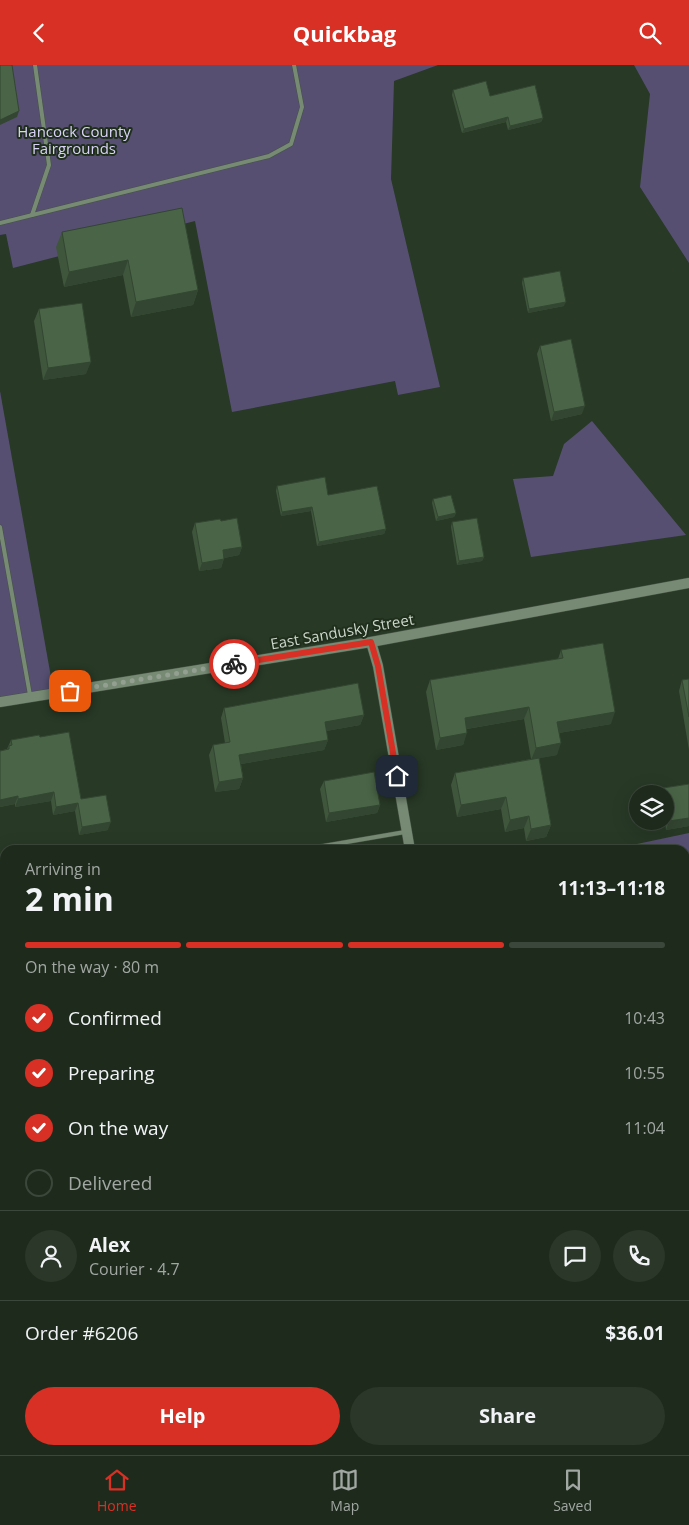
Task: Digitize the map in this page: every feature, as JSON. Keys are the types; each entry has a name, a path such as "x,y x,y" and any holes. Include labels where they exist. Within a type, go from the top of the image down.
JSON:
{"main road":[{"name":"East Sandusky Street","path":"0,703 371,642 689,583"},
{"path":"371,642 378,666 409,845"}],"lane":[{"path":"32,215 49,165 35,65"},
{"path":"0,223 269,156 291,144 302,107 294,65"},
{"path":"0,527 31,697"},
{"path":"328,845 407,831"}],"green space":[{"name":"Hancock County Fairgrounds","path":"0,65 438,65 394,81 391,179 440,387 398,395 395,381 232,412 195,221 13,268 6,234 0,235"},
{"path":"634,65 689,65 689,263 640,187 650,94"},
{"path":"0,391 54,694 0,703"},
{"path":"592,421 686,535 531,557 513,479 553,476 564,444"},
{"path":"689,833 689,845 637,844"}],"building":[{"path":"0,65 12,65 19,111 0,120"},
{"path":"486,81 490,96 535,85 543,118 510,126 508,117 464,129 453,90"},
{"path":"182,208 198,290 136,302 128,260 69,272 62,232"},
{"path":"560,271 566,302 529,309 523,278"},
{"path":"82,303 91,362 48,368 39,309"},
{"path":"571,339 585,406 554,412 540,346"},
{"path":"325,477 328,495 377,486 386,529 319,542 312,507 282,512 277,486"},
{"path":"451,495 456,513 438,517 433,499"},
{"path":"237,518 242,547 223,550 224,559 202,563 195,523"},
{"path":"477,518 484,557 459,561 452,522"},
{"path":"603,643 615,712 557,722 561,743 536,748 529,707 465,718 467,733 440,738 430,680 563,658 561,650"},
{"path":"689,679 689,717 682,680"},
{"path":"358,683 364,715 325,722 328,740 239,755 243,778 219,782 213,745 230,742 224,708"},
{"path":"69,732 81,799 106,795 111,822 82,827 78,803 56,807 54,792 18,799 18,796 0,800 0,751 9,749 9,746 12,745 11,740"},
{"path":"539,758 551,825 531,829 529,816 510,820 506,797 461,805 455,773"},
{"path":"374,772 380,805 329,813 324,781"},
{"path":"689,784 689,818 674,820 674,786"}],"way so far":[{"path":"70,691 234,664"}],"route":[{"path":"234,664 371,642 378,666 397,776"}]}
